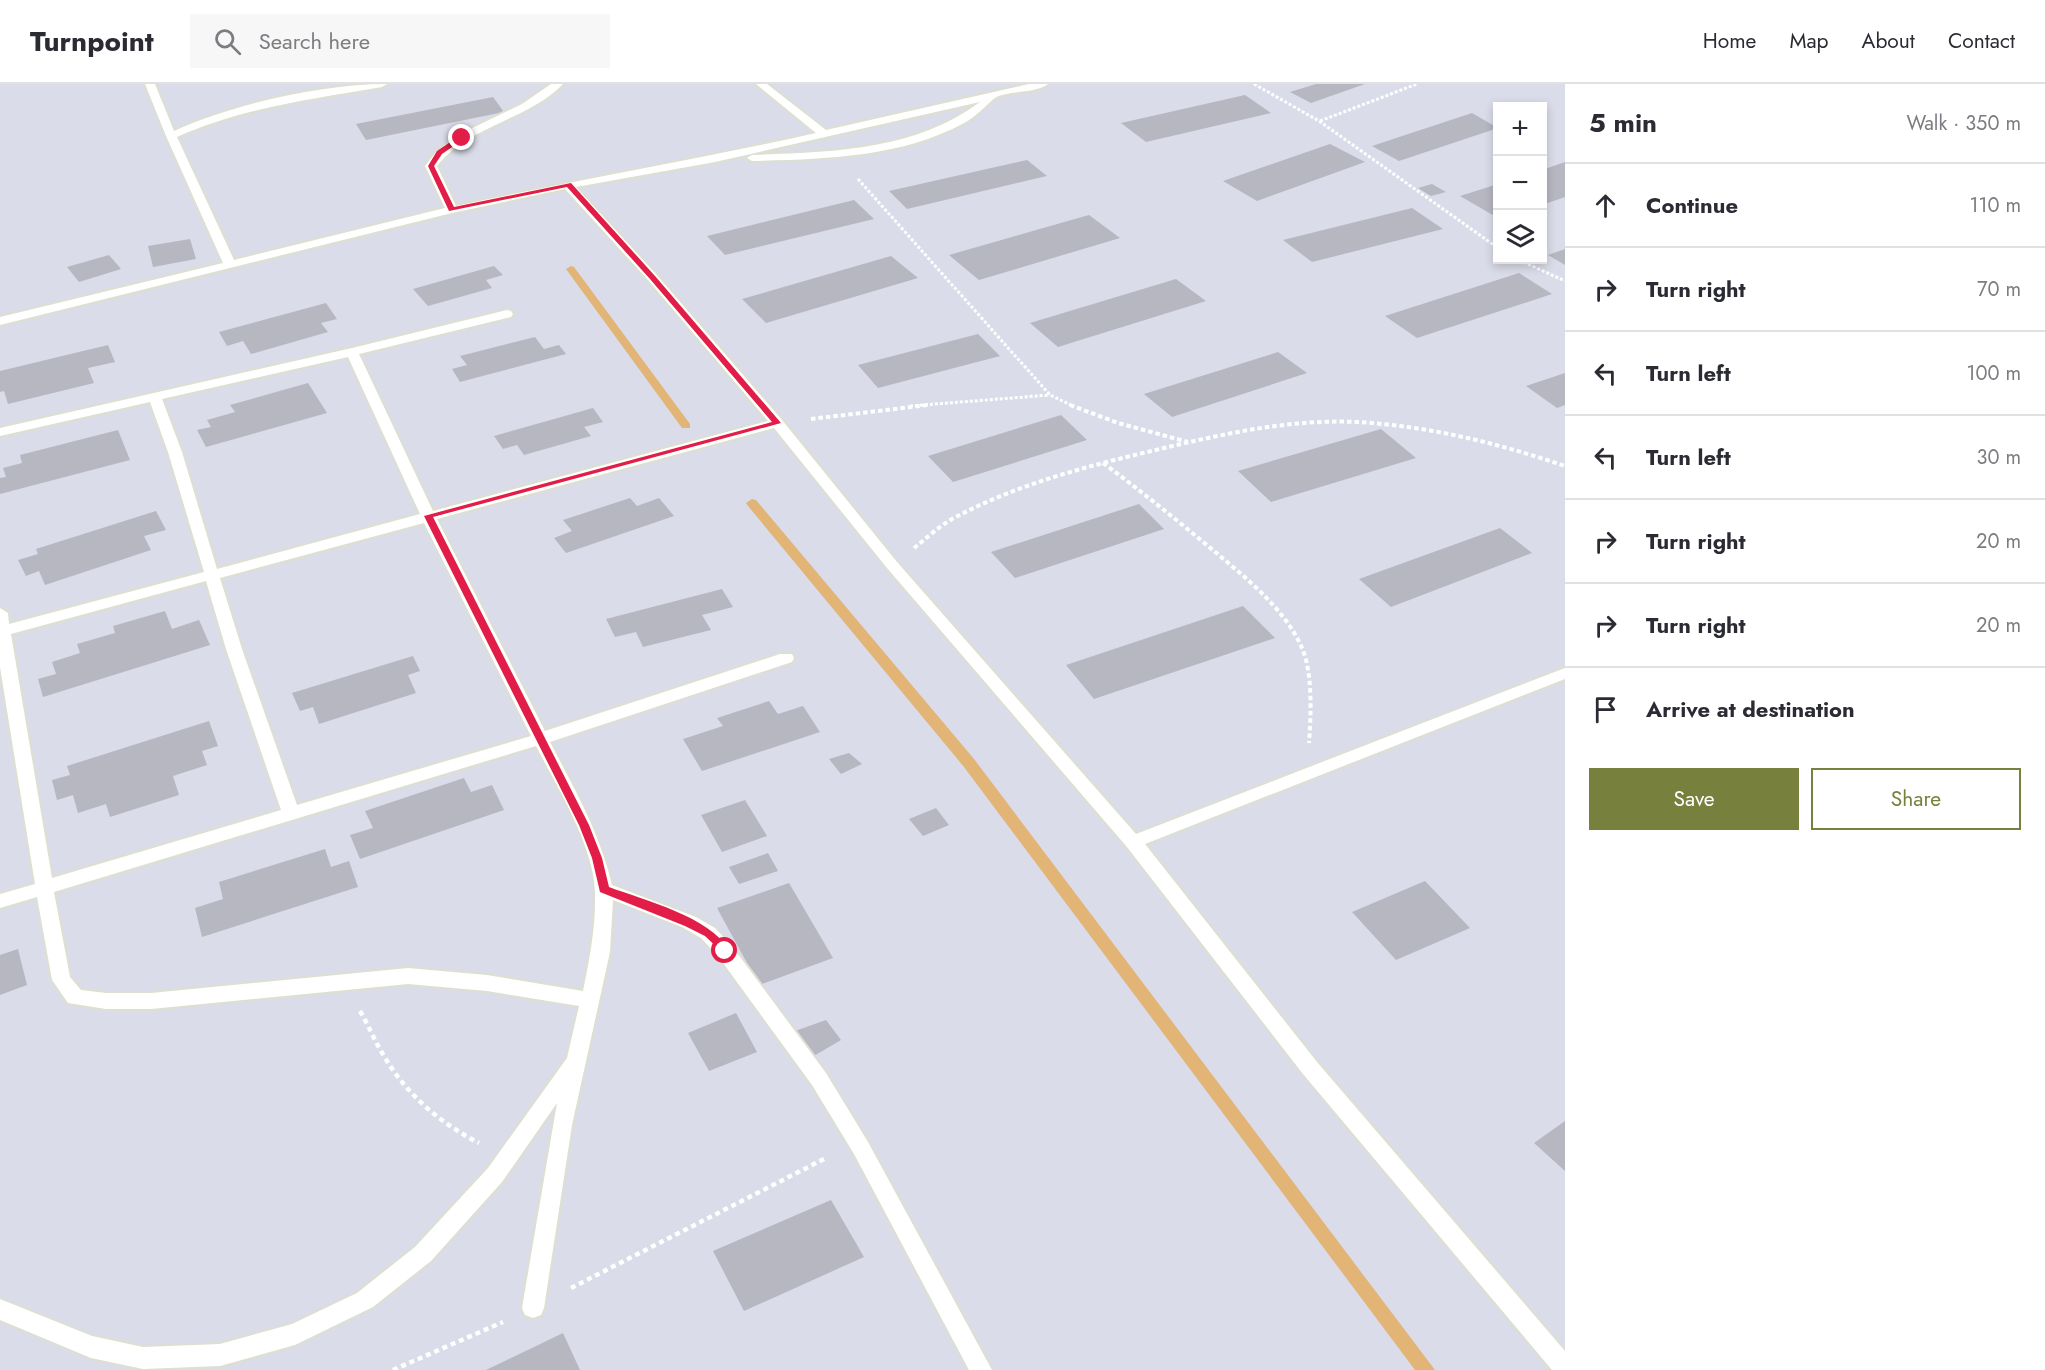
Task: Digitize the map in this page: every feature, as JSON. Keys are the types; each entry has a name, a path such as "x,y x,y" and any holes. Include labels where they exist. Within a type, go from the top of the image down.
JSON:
{"lane":[{"path":"150,84 171,136 230,264"},
{"path":"171,136 205,121 234,113 382,84"},
{"path":"452,210 431,166 440,152 462,138 527,106 558,84"},
{"path":"761,84 824,134"},
{"path":"715,159 841,153 932,134 961,120 996,95 1013,87 1043,84"},
{"path":"0,321 452,210 568,185 715,159 996,95"},
{"path":"568,185 652,277 777,423 892,565 1133,842 1310,1068 1565,1367"},
{"path":"0,432 155,398 507,314"},
{"path":"352,352 428,516 584,825 597,858 604,889 601,952 562,1125 533,1308"},
{"path":"155,398 174,452 210,575 291,813"},
{"path":"2,631 777,423"},
{"path":"0,613 22,760 61,980 75,998 103,1002 155,1001 384,977 432,978 590,1000"},
{"path":"0,901 540,739 786,658"},
{"path":"1133,842 1565,673"},
{"path":"604,889 688,922 708,933 725,951 819,1079 861,1148 981,1370"},
{"path":"0,1309 91,1347 143,1358 220,1355 295,1334 365,1300 423,1254 495,1175 579,1054"}],"path":[{"path":"1254,84 1319,121 1493,245"},
{"path":"1319,121 1417,84"},
{"path":"841,153 854,175 1050,395 1076,409 1128,427 1189,442"},
{"path":"1528,264 1565,281"},
{"path":"777,423 902,406 1050,395"},
{"path":"892,565 952,519 1051,478 1102,462 1259,427 1313,421 1358,422 1448,433 1518,449 1565,466"},
{"path":"1102,462 1164,508 1234,568 1277,609 1303,649 1312,701 1306,775"},
{"path":"343,982 386,1059 416,1098 439,1120 462,1135 509,1156"},
{"path":"393,1370 533,1308 825,1159"}],"building":[{"path":"1316,84 1365,84 1311,103 1290,92"},
{"path":"1245,95 1271,113 1146,142 1121,123"},
{"path":"493,97 504,112 366,140 356,124"},
{"path":"1472,113 1493,125 1493,130 1399,161 1372,146"},
{"path":"1330,144 1365,162 1257,201 1223,181"},
{"path":"1027,160 1047,176 907,209 889,191"},
{"path":"1565,162 1565,197 1547,203 1547,168"},
{"path":"1432,184 1446,192 1431,196 1418,188"},
{"path":"1493,186 1493,215 1460,196"},
{"path":"854,200 874,219 725,255 707,236"},
{"path":"1412,208 1443,229 1312,262 1283,240"},
{"path":"1089,215 1120,238 979,280 949,255"},
{"path":"190,239 196,259 153,267 148,246"},
{"path":"1565,249 1565,265 1548,255"},
{"path":"109,255 121,269 79,282 67,267"},
{"path":"891,256 918,278 766,323 742,299"},
{"path":"494,266 503,275 486,280 492,288 428,306 413,289"},
{"path":"1519,273 1552,294 1417,338 1385,316"},
{"path":"1176,279 1206,301 1058,347 1030,323"},
{"path":"326,303 337,319 321,323 328,332 251,354 243,341 227,346 219,332"},
{"path":"978,334 1000,356 878,388 858,365"},
{"path":"535,337 544,349 559,345 566,354 460,382 452,369 467,365 460,356"},
{"path":"108,345 115,362 88,368 94,383 8,404 4,391 0,392 0,371"},
{"path":"1278,352 1307,373 1172,417 1144,394"},
{"path":"1565,373 1565,405 1557,408 1526,386"},
{"path":"308,383 327,413 206,447 197,430 211,427 207,420 235,412 230,405"},
{"path":"593,408 603,422 584,427 591,436 524,455 517,445 503,449 494,436"},
{"path":"1061,415 1087,440 953,482 928,456"},
{"path":"1381,429 1416,458 1271,502 1238,471"},
{"path":"118,430 130,460 0,494 0,478 6,477 3,468 22,463 20,455"},
{"path":"630,498 637,506 659,498 674,516 566,553 554,538 572,531 563,520"},
{"path":"1139,504 1164,529 1015,578 991,552"},
{"path":"156,511 166,530 144,536 151,550 45,585 39,571 26,576 18,560 38,554 36,549"},
{"path":"1500,528 1532,553 1391,607 1359,579"},
{"path":"722,589 733,607 702,615 711,630 643,647 636,632 615,637 606,619"},
{"path":"1243,606 1275,638 1094,699 1066,665"},
{"path":"165,611 172,629 199,620 210,645 43,697 38,679 56,674 52,662 80,653 77,644 115,633 113,626"},
{"path":"413,656 420,671 408,675 416,693 319,724 313,707 300,711 292,693"},
{"path":"769,701 778,714 803,706 820,732 702,771 683,739 723,726 717,718"},
{"path":"209,721 218,746 202,751 207,765 173,776 179,795 110,817 106,804 78,813 73,795 57,800 52,780 70,775 67,766"},
{"path":"849,753 862,764 841,774 829,759"},
{"path":"464,778 471,792 492,785 504,810 360,859 350,835 373,828 365,811"},
{"path":"745,800 767,836 722,852 701,815"},
{"path":"936,808 949,825 923,836 909,819"},
{"path":"325,849 331,867 349,861 358,887 202,937 195,908 223,899 219,882"},
{"path":"768,853 778,871 739,884 729,867"},
{"path":"1425,881 1470,928 1396,960 1352,912"},
{"path":"789,883 833,958 759,985 717,908"},
{"path":"18,949 27,985 0,995 0,955"},
{"path":"736,1013 757,1052 709,1071 688,1033"},
{"path":"826,1020 841,1040 812,1057 795,1031"},
{"path":"1565,1121 1565,1171 1534,1143"},
{"path":"831,1200 864,1257 744,1311 713,1251"},
{"path":"563,1333 580,1370 486,1370"}],"waterway":[{"path":"571,269 686,426"},
{"path":"752,503 969,763 1426,1370"}],"route":[{"path":"462,138 440,152 431,166 452,210 568,185 652,277 777,423 428,516 584,825 597,858 604,889 688,922 708,933 725,951"}]}
